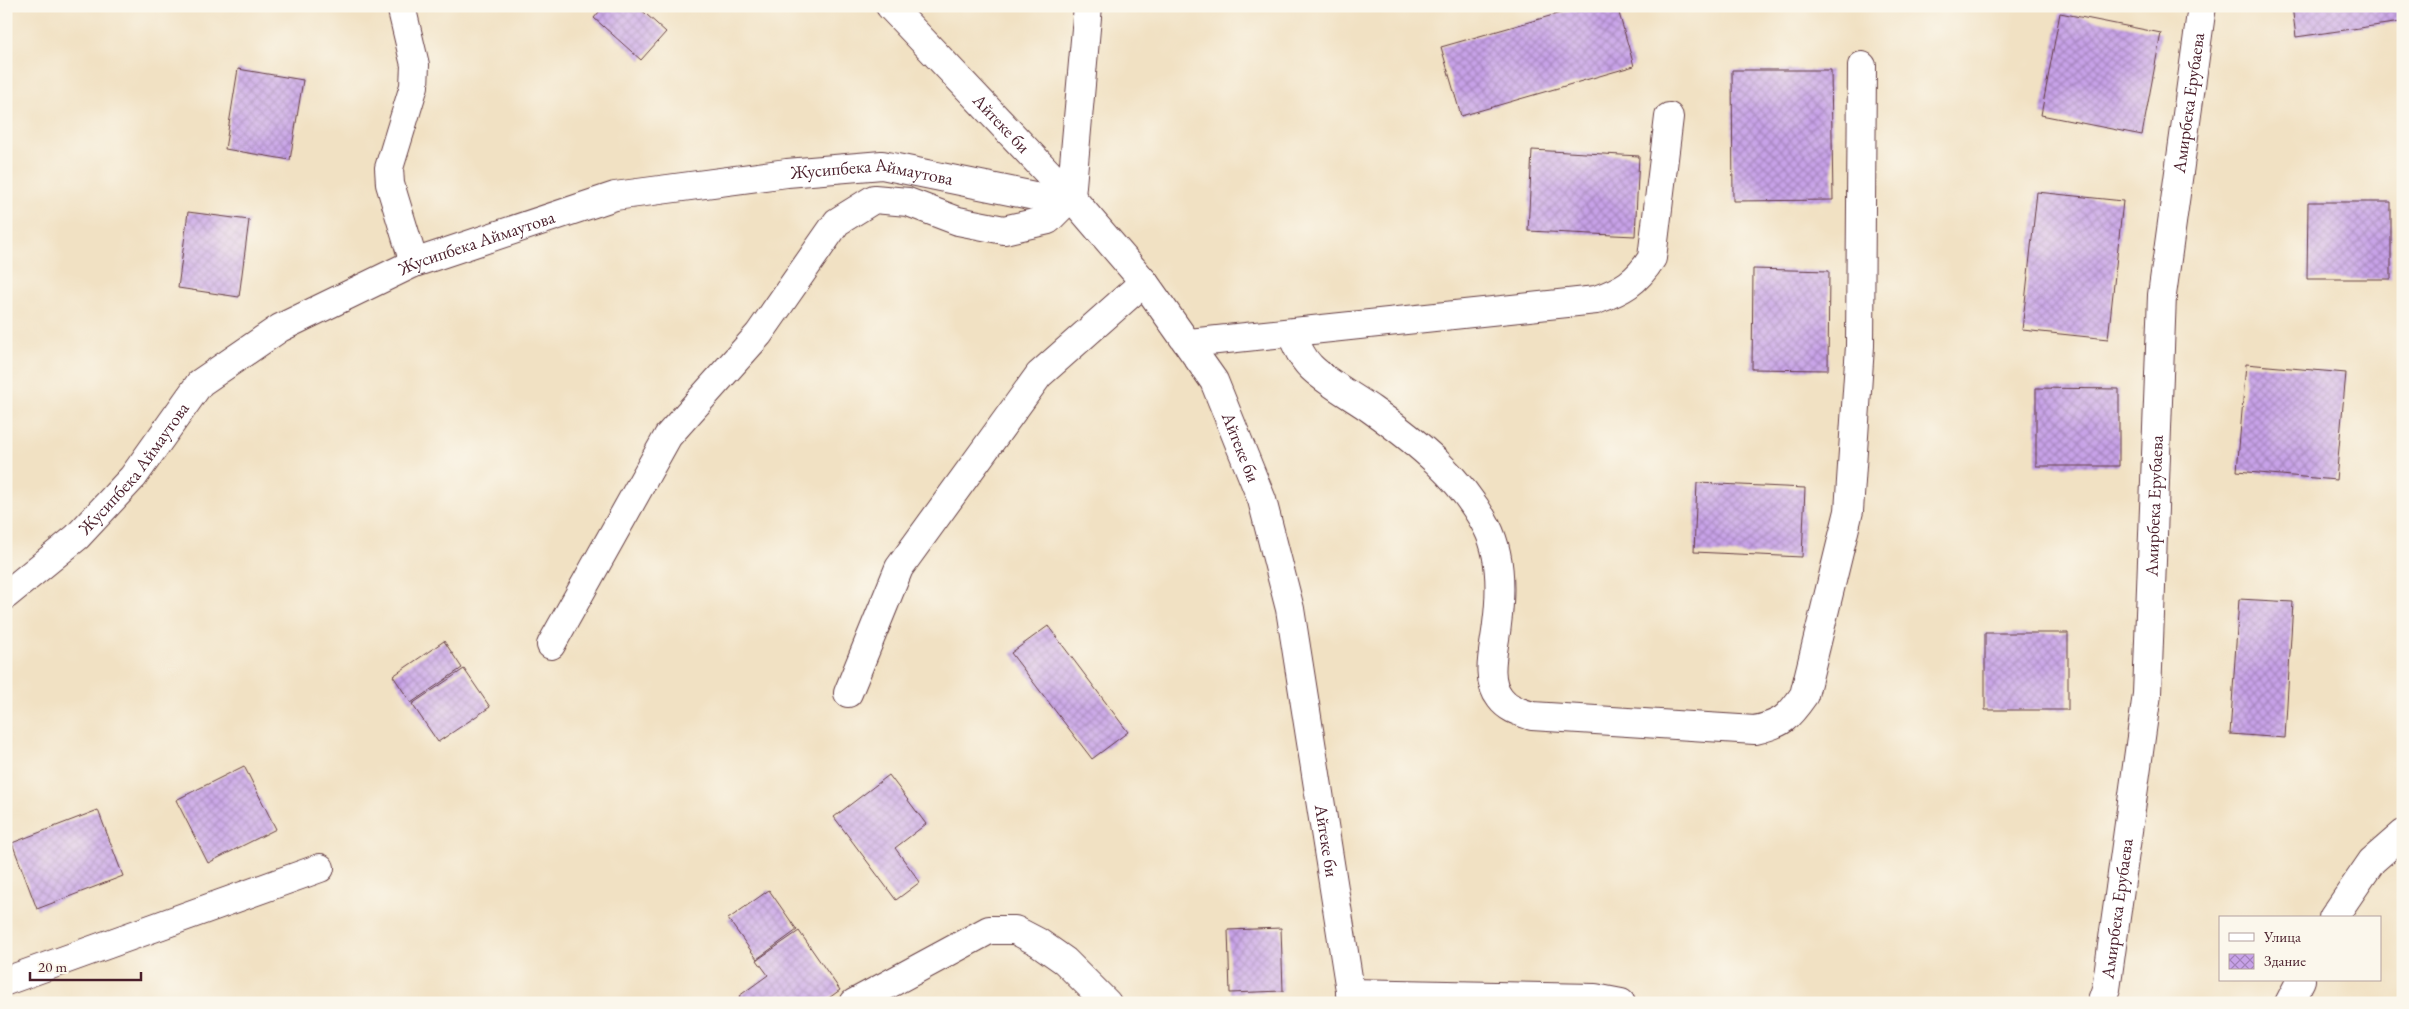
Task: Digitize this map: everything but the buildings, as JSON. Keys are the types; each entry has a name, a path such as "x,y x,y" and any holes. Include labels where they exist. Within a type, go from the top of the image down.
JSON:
{"street":[{"path":"401,6 415,65 414,86 389,168 390,184 414,263"},
{"name":"Айтеке би","path":"890,6 1144,282 1189,343 1214,381 1262,500 1290,609 1351,998"},
{"path":"551,646 668,436 759,334 837,222 874,199 908,202 958,221 1004,230 1048,220 1068,199 1088,6"},
{"name":"Амирбека Ерубаева","path":"2101,1003 2106,989 2147,694 2162,295 2202,6"},
{"path":"1291,333 1310,366 1435,458 1467,494 1488,529 1498,562 1499,586 1492,661 1493,685 1500,698 1513,710 1532,716 1754,730 1775,725 1790,715 1804,695 1849,511 1860,346 1862,66"},
{"path":"1189,343 1596,300 1622,291 1642,273 1652,258 1669,117"},
{"name":"Жусипбека Аймаутова","path":"6,595 77,537 133,477 200,383 280,328 414,263 615,196 787,173 882,165 1068,199"},
{"path":"848,693 899,568 1039,376 1144,282"},
{"path":"2334,916 2372,861 2403,834"},
{"path":"6,981 320,868"},
{"path":"854,1003 989,930 1015,930 1038,942 1065,961 1107,1003"},
{"path":"2289,1003 2300,982"},
{"path":"1351,998 1595,998 1621,1003"}]}
